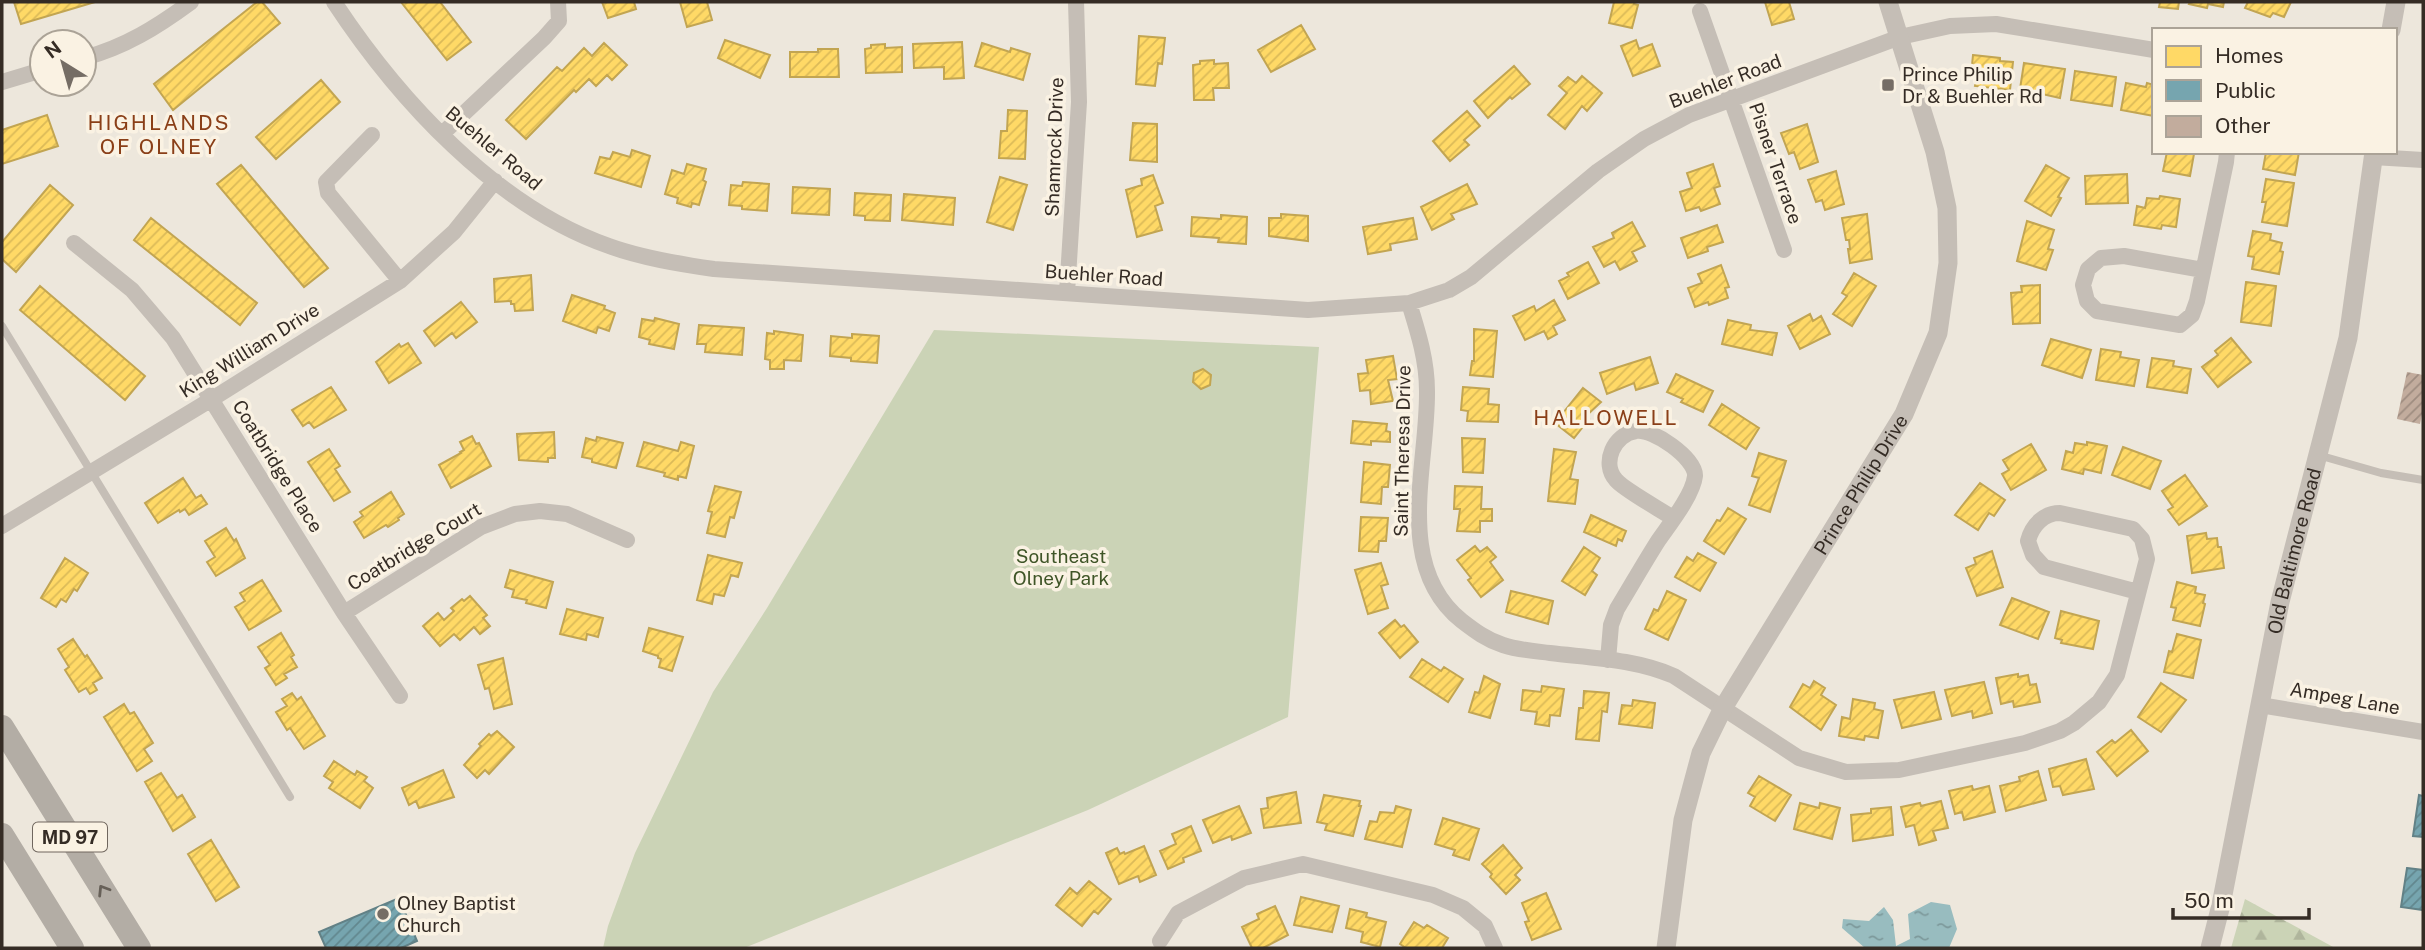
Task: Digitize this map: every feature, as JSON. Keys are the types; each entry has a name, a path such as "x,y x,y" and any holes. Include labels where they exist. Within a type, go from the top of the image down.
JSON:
{"main road":[{"name":"MD 97","path":"2,727 139,948"},
{"path":"2,835 72,948"}],"street":[{"path":"98,53 131,41 191,2"},
{"name":"Buehler Road","path":"334,2 394,83 442,134 520,200 610,247 679,264 713,269 1308,310 1409,303 1449,290 1471,277 1598,170 1644,139 1689,115 1900,37 1950,26 1996,24 2152,50"},
{"path":"442,134 552,30 559,21 558,2"},
{"name":"Shamrock Drive","path":"1068,293 1079,102 1076,2"},
{"name":"Prince Philip Drive","path":"1666,948 1683,820 1701,753 1723,708 1904,414 1938,333 1948,263 1947,208 1941,174 1888,2"},
{"path":"2391,28 2396,2"},
{"name":"Pisner Terrace","path":"1700,11 1784,250"},
{"path":"2,82 28,74"},
{"path":"372,135 334,172 327,182 328,193 400,281"},
{"path":"2203,270 2124,256 2101,258 2088,269 2083,285 2087,300 2097,311 2180,325 2192,315 2203,270 2227,154"},
{"path":"2374,155 2423,160"},
{"name":"Old Baltimore Road","path":"2210,948 2221,905 2280,602 2348,338 2374,155"},
{"name":"King William Drive","path":"2,526 400,281 454,232 495,181"},
{"name":"Coatbridge Place","path":"74,243 132,290 173,338 344,613 400,696"},
{"name":"Saint Theresa Drive","path":"1409,303 1425,358 1427,390 1419,526 1421,556 1433,587 1450,611 1485,638 1505,646 1656,668 1674,676 1800,758 1846,772 1899,770 2045,737 2074,723 2108,691 2123,661 2147,559 2142,539 2133,529 2060,513 2047,516 2034,527 2028,541 2030,549 2044,567 2138,592"},
{"path":"1608,660 1611,625 1617,609 1673,518 1693,483 1695,473 1685,456 1648,432 1635,431 1622,436 1609,456 1609,467 1616,481 1673,518"},
{"name":"Coatbridge Court","path":"344,613 481,527 515,514 540,511 567,514 627,540"},
{"name":"Ampeg Lane","path":"2260,705 2423,732"},
{"path":"1160,941 1178,914 1244,878 1303,864 1433,895 1463,908 1485,926 1495,948"}],"lane":[{"path":"2,327 290,797"},
{"path":"2318,455 2381,473 2423,480"}],"green space":[{"name":"Southeast Olney Park","path":"934,330 1319,347 1288,717 1088,810 744,948 603,948 608,926 635,853 713,692 767,608"},
{"path":"2245,899 2335,948 2231,948"}],"water":[{"path":"1931,902 1950,905 1957,929 1949,948 1865,948 1842,928 1843,919 1869,921 1884,907 1893,920 1896,946 1910,939 1908,914"}],"building: Homes":[{"path":"14,2 95,2 21,24"},
{"path":"257,2 262,2 280,23 173,110 154,84"},
{"path":"401,2 440,2 471,42 447,60"},
{"path":"602,2 634,2 636,9 608,18"},
{"path":"680,2 707,2 712,20 687,27"},
{"path":"1614,2 1635,2 1634,4 1638,5 1632,28 1609,23"},
{"path":"1765,2 1789,2 1794,19 1772,25"},
{"path":"2160,2 2179,2 2178,9 2159,7"},
{"path":"2224,2 2223,7 2208,4 2207,8 2189,4"},
{"path":"2248,2 2291,2 2284,17 2273,13 2270,17 2245,8"},
{"path":"1301,25 1315,49 1271,72 1258,50"},
{"path":"1139,36 1165,38 1162,64 1158,63 1155,86 1136,84"},
{"path":"725,40 770,55 760,78 718,58"},
{"path":"1636,40 1639,49 1652,44 1660,66 1633,76 1621,46"},
{"path":"962,42 964,78 944,79 944,67 914,68 913,44"},
{"path":"604,43 627,65 612,80 607,75 596,86 589,79 576,92 574,90 526,139 506,120 557,67 562,71 584,48 592,56"},
{"path":"982,43 1010,52 1011,48 1030,54 1023,80 975,66"},
{"path":"885,44 885,48 902,47 902,72 866,73 865,49 871,48 871,45"},
{"path":"818,49 838,49 839,77 790,77 790,52 818,52"},
{"path":"1973,55 2013,62 2010,90 1975,86 1977,76 1971,75"},
{"path":"1214,60 1214,64 1228,63 1229,88 1213,88 1214,100 1194,100 1193,65 1200,64 1200,61"},
{"path":"2024,63 2065,69 2060,98 2020,89"},
{"path":"1514,66 1530,84 1512,99 1510,97 1488,118 1474,101"},
{"path":"2075,71 2116,77 2112,106 2071,100"},
{"path":"1582,76 1602,93 1587,111 1582,106 1565,129 1548,115 1567,93 1559,86 1568,77 1576,83"},
{"path":"321,80 340,102 276,159 256,137"},
{"path":"2126,83 2146,87 2147,83 2152,84 2152,116 2121,110"},
{"path":"1008,110 1027,111 1025,159 999,158 1001,131 1007,131"},
{"path":"1467,111 1480,126 1464,140 1469,145 1450,161 1433,141"},
{"path":"47,115 58,146 2,164 2,130"},
{"path":"1133,123 1157,124 1157,162 1130,160"},
{"path":"1807,124 1818,162 1800,169 1794,152 1789,154 1781,133"},
{"path":"632,150 650,156 641,187 595,173 600,157 610,159 613,152 630,157"},
{"path":"2167,154 2194,154 2190,176 2163,171"},
{"path":"2266,154 2299,154 2295,175 2263,169"},
{"path":"687,164 706,169 703,180 706,182 699,205 692,203 691,207 677,203 678,198 665,194 672,170 684,174"},
{"path":"1713,164 1720,186 1714,188 1720,204 1701,211 1699,207 1686,211 1680,192 1692,188 1687,173"},
{"path":"241,165 328,268 304,287 217,184"},
{"path":"2046,165 2069,178 2051,216 2025,201"},
{"path":"1836,171 1844,204 1825,210 1822,200 1816,202 1808,180"},
{"path":"2127,174 2128,203 2086,204 2085,176"},
{"path":"1153,175 1163,203 1155,206 1162,230 1137,237 1126,190 1142,185 1141,179"},
{"path":"1000,177 1027,185 1013,230 987,222"},
{"path":"2266,179 2294,183 2287,226 2262,222 2266,202 2262,202"},
{"path":"743,182 769,184 767,211 729,205 731,185 742,186"},
{"path":"1467,184 1477,204 1451,214 1454,219 1432,230 1421,207"},
{"path":"50,185 73,205 16,272 2,259 2,242"},
{"path":"793,187 830,189 829,215 792,213"},
{"path":"855,193 891,195 890,221 865,220 865,216 854,215"},
{"path":"904,194 955,198 953,225 902,220"},
{"path":"2160,196 2180,199 2176,227 2162,225 2161,229 2134,225 2137,206 2145,208 2147,198 2159,199"},
{"path":"1281,214 1308,216 1308,241 1269,236 1269,218 1281,218"},
{"path":"1867,214 1872,259 1850,263 1849,240 1846,240 1842,218"},
{"path":"1221,215 1247,217 1246,244 1191,236 1192,217 1221,219"},
{"path":"151,218 257,303 240,325 134,240"},
{"path":"1413,218 1417,239 1390,244 1391,250 1368,254 1363,227"},
{"path":"2027,221 2054,230 2048,249 2053,250 2046,270 2017,261"},
{"path":"1632,222 1645,246 1632,252 1637,261 1620,270 1615,261 1604,267 1593,247 1614,238 1612,233"},
{"path":"1717,225 1723,242 1707,247 1708,251 1688,258 1681,238"},
{"path":"2253,231 2271,234 2270,240 2282,243 2279,274 2252,269 2254,257 2248,256"},
{"path":"1588,262 1599,283 1568,299 1559,281 1569,276 1567,273"},
{"path":"1721,265 1729,287 1725,288 1728,298 1695,307 1688,288 1702,283 1698,274"},
{"path":"1854,273 1876,286 1852,326 1833,314 1847,296 1842,293"},
{"path":"531,275 533,310 515,311 511,301 495,302 494,279"},
{"path":"2246,282 2276,286 2271,326 2241,322"},
{"path":"2040,285 2040,323 2013,324 2011,293 2022,292 2021,286"},
{"path":"40,286 145,376 125,400 20,310"},
{"path":"572,295 605,306 604,309 615,313 609,331 598,327 596,333 563,321"},
{"path":"1554,300 1565,320 1553,326 1557,334 1548,339 1544,331 1525,340 1513,316 1534,306 1536,311"},
{"path":"461,302 477,322 456,338 452,333 435,346 424,331"},
{"path":"1810,314 1813,321 1821,316 1830,334 1800,349 1788,326"},
{"path":"655,318 679,324 674,349 649,344 650,340 639,337 642,319 654,321"},
{"path":"1728,320 1751,325 1750,330 1777,333 1772,355 1722,344"},
{"path":"699,325 744,328 742,355 705,352 706,344 697,344"},
{"path":"1474,329 1497,331 1493,377 1470,375 1474,361"},
{"path":"774,331 803,335 801,361 784,360 784,369 770,369 770,360 765,359 767,333 774,334"},
{"path":"852,334 879,336 877,363 830,356 831,336 852,338"},
{"path":"2231,338 2251,362 2218,387 2202,367 2218,355 2215,351"},
{"path":"2051,339 2091,350 2082,378 2042,365"},
{"path":"408,343 421,363 389,383 376,362 399,344 401,347"},
{"path":"2101,349 2121,352 2120,357 2139,360 2134,386 2096,380"},
{"path":"1393,356 1397,379 1388,380 1393,401 1371,404 1370,390 1360,391 1358,374 1368,373 1366,360"},
{"path":"1650,357 1658,383 1636,390 1634,383 1607,394 1600,373"},
{"path":"2152,358 2174,361 2173,366 2191,369 2187,393 2147,387"},
{"path":"1203,369 1211,375 1210,385 1201,389 1193,382 1194,373"},
{"path":"1676,374 1713,391 1703,412 1667,392"},
{"path":"331,387 346,410 314,428 309,422 303,426 292,410"},
{"path":"1463,387 1489,389 1488,404 1499,405 1498,422 1467,421 1468,411 1461,410"},
{"path":"1583,388 1601,402 1586,416 1589,419 1574,438 1555,423"},
{"path":"1722,404 1759,428 1746,449 1709,425"},
{"path":"1353,421 1387,424 1386,431 1390,432 1390,442 1371,441 1371,445 1351,443"},
{"path":"554,432 555,458 548,458 548,462 519,460 517,434"},
{"path":"472,436 476,444 479,443 491,466 451,488 439,465 461,453 464,450 460,442"},
{"path":"597,437 623,443 616,468 582,457 586,438 596,441"},
{"path":"1462,438 1485,439 1483,473 1463,472"},
{"path":"644,442 678,451 681,442 694,446 686,478 678,476 678,480 664,476 665,473 637,466"},
{"path":"2087,442 2107,446 2101,473 2084,469 2083,474 2062,469 2066,451 2073,453 2075,443 2087,445"},
{"path":"2031,444 2046,470 2011,490 2002,474 2009,470 2003,460"},
{"path":"2123,447 2161,461 2150,489 2112,475"},
{"path":"329,449 340,466 335,469 350,492 334,501 308,462"},
{"path":"1554,449 1576,452 1570,479 1578,480 1575,504 1548,501"},
{"path":"1759,453 1786,461 1770,512 1749,505 1759,478 1752,476"},
{"path":"1364,462 1390,465 1388,487 1382,487 1381,504 1361,502"},
{"path":"2185,475 2207,506 2179,525 2168,510 2173,507 2162,491"},
{"path":"183,478 196,498 201,495 207,504 189,515 185,509 180,512 179,510 158,523 145,503"},
{"path":"1980,483 2005,500 1994,516 1989,513 1978,530 1955,515"},
{"path":"715,486 741,492 734,518 730,517 725,537 707,533 712,512 708,511"},
{"path":"1455,486 1482,487 1481,509 1492,509 1492,521 1480,521 1480,532 1457,531 1460,509 1454,509"},
{"path":"391,492 404,514 388,527 386,525 364,538 354,522 363,516 360,512"},
{"path":"1728,508 1746,519 1724,554 1704,541"},
{"path":"1591,515 1626,531 1622,541 1618,539 1616,546 1584,532"},
{"path":"1361,517 1388,518 1386,541 1379,541 1378,552 1359,551"},
{"path":"226,528 234,541 236,539 245,558 216,576 207,562 215,557 205,541"},
{"path":"2206,533 2207,539 2217,538 2224,568 2192,573 2187,536"},
{"path":"1475,546 1480,552 1487,547 1496,557 1490,562 1503,580 1481,597 1457,560"},
{"path":"1584,547 1600,558 1592,571 1597,575 1585,595 1562,581"},
{"path":"1992,551 2003,587 1977,596 1966,568 1976,564 1974,558"},
{"path":"1698,553 1716,563 1700,591 1675,577 1687,557 1693,561"},
{"path":"708,555 742,563 738,577 731,575 724,596 714,594 712,604 697,600"},
{"path":"65,558 88,573 77,591 74,589 66,602 61,599 56,607 41,598"},
{"path":"1381,563 1388,584 1381,586 1388,608 1368,614 1355,570"},
{"path":"510,570 553,582 546,608 512,597 514,590 505,587"},
{"path":"262,580 281,611 249,630 235,607 245,601 240,593"},
{"path":"2177,582 2196,587 2195,593 2205,595 2200,626 2173,620 2176,608 2171,607"},
{"path":"1511,591 1553,601 1548,624 1506,612"},
{"path":"1667,591 1686,600 1668,640 1645,629 1654,609 1658,611"},
{"path":"470,596 487,615 483,618 490,626 480,634 474,627 460,640 454,634 440,646 423,626 438,613 444,620 454,611 451,608"},
{"path":"2012,598 2049,612 2038,639 2000,625"},
{"path":"567,609 603,618 598,637 587,634 586,640 560,634"},
{"path":"2061,611 2099,621 2093,649 2061,643 2062,640 2055,638"},
{"path":"1395,620 1401,627 1404,625 1418,642 1400,658 1379,633"},
{"path":"649,628 683,637 672,671 659,667 661,659 658,656 643,651"},
{"path":"281,633 294,655 291,657 297,667 284,674 287,678 276,685 265,668 270,665 258,647"},
{"path":"2177,634 2201,640 2193,678 2164,672"},
{"path":"73,639 102,678 93,683 97,690 90,694 86,688 79,692 65,670 69,667 58,649"},
{"path":"503,658 512,704 494,709 489,688 485,689 478,665"},
{"path":"1422,659 1441,671 1444,667 1463,679 1448,702 1410,677"},
{"path":"2018,674 2018,677 2028,675 2030,685 2036,684 2040,702 2014,707 2013,701 2001,704 1996,678"},
{"path":"1484,676 1500,684 1490,718 1469,712 1475,692 1479,693"},
{"path":"1814,681 1825,688 1821,695 1836,705 1821,730 1790,707 1803,684 1810,688"},
{"path":"1984,682 1992,713 1973,718 1972,711 1952,716 1945,690"},
{"path":"2161,683 2186,700 2161,732 2138,717"},
{"path":"1542,686 1564,689 1560,716 1550,715 1549,726 1535,724 1537,712 1521,710 1523,690 1541,692"},
{"path":"1584,691 1609,693 1607,712 1602,711 1599,741 1576,739 1579,708 1583,708"},
{"path":"1934,692 1941,719 1902,728 1894,700"},
{"path":"292,693 297,700 301,697 325,736 304,749 276,712 287,706 282,699"},
{"path":"1853,699 1875,703 1874,709 1883,711 1878,738 1865,736 1864,740 1839,736 1842,717 1850,719"},
{"path":"1633,700 1655,703 1652,728 1619,724 1622,705 1632,706"},
{"path":"124,704 130,714 134,712 153,743 144,749 152,761 137,771 104,717"},
{"path":"2131,730 2148,751 2117,776 2097,752 2112,740 2115,743"},
{"path":"497,731 514,747 489,774 485,770 477,778 464,765 481,746 479,744 489,734 491,736"},
{"path":"2086,759 2094,789 2063,795 2060,786 2053,787 2049,769"},
{"path":"334,761 355,775 357,771 367,777 364,781 373,788 360,808 329,788 333,782 324,776"},
{"path":"443,770 454,797 419,808 416,801 409,805 402,788"},
{"path":"2038,771 2046,800 2006,811 2000,786 2020,781 2019,777"},
{"path":"161,773 177,798 182,795 195,817 173,831 145,782"},
{"path":"1759,776 1791,795 1775,821 1750,806 1755,797 1748,793"},
{"path":"1972,786 1973,790 1989,786 1995,812 1964,820 1962,812 1955,814 1949,791"},
{"path":"1296,792 1301,823 1264,828 1261,809 1268,808 1267,798"},
{"path":"1324,795 1360,801 1353,836 1325,830 1327,824 1317,822"},
{"path":"1941,801 1948,828 1933,831 1936,840 1919,845 1914,825 1906,827 1901,807"},
{"path":"1800,803 1819,808 1820,803 1840,808 1832,839 1794,829"},
{"path":"1239,806 1251,833 1232,840 1231,836 1213,843 1203,820"},
{"path":"1396,806 1411,810 1402,847 1365,839 1370,821 1377,822 1380,812 1394,813"},
{"path":"1891,807 1893,835 1853,841 1851,815"},
{"path":"1443,818 1479,829 1469,860 1453,855 1455,850 1435,844"},
{"path":"1191,826 1201,851 1183,858 1184,862 1168,869 1160,851 1176,844 1172,834"},
{"path":"211,840 239,887 216,901 188,854"},
{"path":"1503,845 1522,868 1515,875 1520,880 1506,894 1482,864"},
{"path":"1144,846 1156,875 1140,882 1138,876 1119,884 1106,853 1117,848 1120,854 1125,854"},
{"path":"1089,881 1111,899 1098,914 1094,911 1082,926 1056,905 1070,888 1077,894"},
{"path":"1546,893 1561,929 1532,940 1522,903"},
{"path":"1301,897 1339,906 1332,932 1294,925"},
{"path":"1275,906 1288,935 1263,948 1252,948 1242,927 1259,919 1257,914"},
{"path":"1350,909 1386,922 1380,947 1361,942 1363,932 1346,928"},
{"path":"1414,922 1424,928 1427,925 1448,938 1442,948 1406,948 1400,944"}],"building: Public":[{"path":"2419,795 2423,796 2423,837 2413,836"},
{"path":"2407,868 2423,870 2423,910 2401,907"},
{"name":"Olney Baptist Church","path":"399,898 417,941 401,948 326,948 319,932"}],"building: Other":[{"path":"2407,372 2423,375 2420,424 2397,419"}],"place":[{"name":"Prince Philip Dr & Buehler Rd","path":"1888,85"},
{"name":"Olney Baptist Church","path":"383,914"}],"district":[{"name":"HIGHLANDS OF OLNEY","path":"159,134"},
{"name":"HALLOWELL","path":"1606,417"}]}
